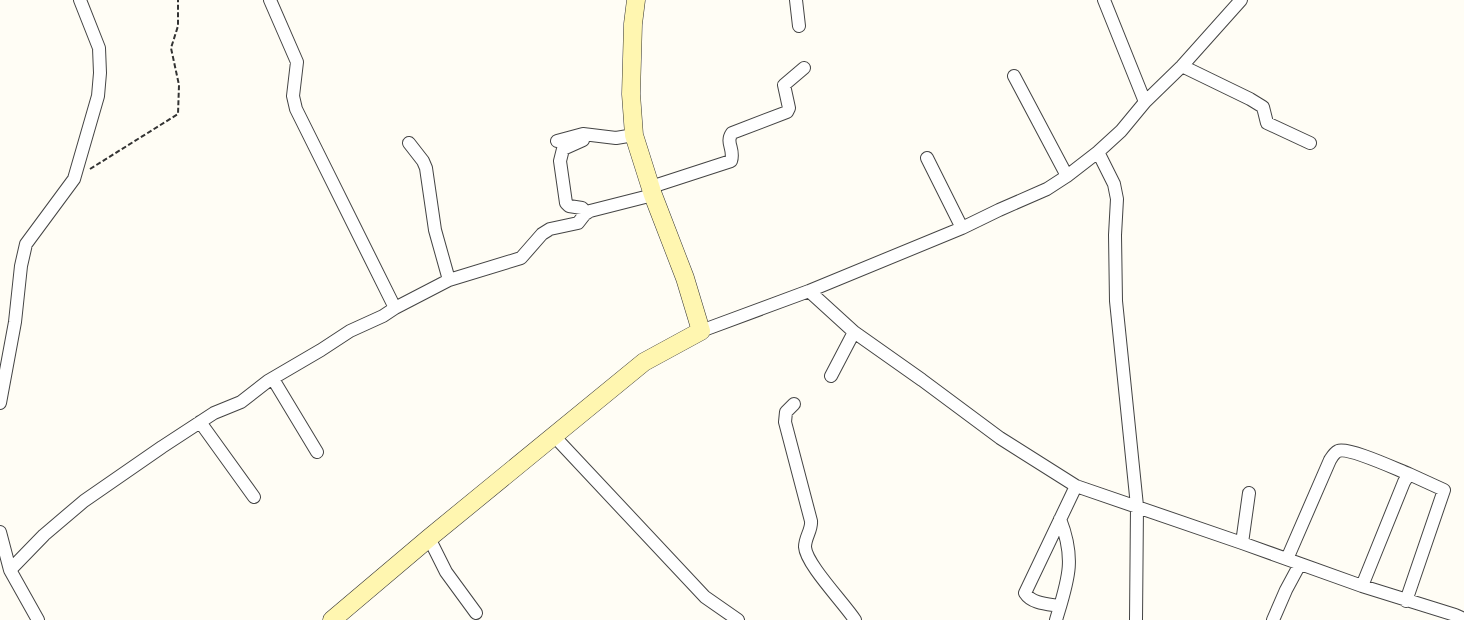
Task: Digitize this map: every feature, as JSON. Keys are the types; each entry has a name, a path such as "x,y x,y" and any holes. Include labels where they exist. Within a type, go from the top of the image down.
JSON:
{"street":[{"path":"0,404 15,322 21,266 26,244 74,179 98,96 100,73 99,48 80,0"},
{"path":"270,0 297,62 293,96 296,109 395,308"},
{"path":"636,0 633,24 631,94 634,135 652,191 685,278 701,331"},
{"path":"796,0 799,26"},
{"path":"1104,0 1145,102"},
{"path":"332,620 644,362 701,331 810,291 962,228 1047,189 1067,176 1121,131 1145,102 1182,66 1241,0"},
{"path":"1182,66 1250,99 1263,107 1267,123 1310,143"},
{"path":"10,570 44,535 84,501 214,413 241,402 273,378 350,331 383,316 449,280 521,258 542,234 550,228 578,222 587,213 731,161 733,153 729,141 732,133 787,112 789,108 784,85 804,68"},
{"path":"1014,76 1067,176"},
{"path":"557,141 583,134 616,138 634,135"},
{"path":"583,134 583,140 563,149 560,161 568,206 582,208 587,213"},
{"path":"409,143 426,168 435,230 449,280"},
{"path":"1098,152 1116,188 1116,301 1137,506 1136,620"},
{"path":"928,158 962,228"},
{"path":"810,291 854,332 1000,438 1076,486 1458,618"},
{"path":"831,376 854,332"},
{"path":"273,378 317,452"},
{"path":"794,404 786,412 785,422 812,526 806,540 806,551 820,576 855,620"},
{"path":"200,422 254,497"},
{"path":"554,436 705,597 738,620"},
{"path":"1287,559 1330,460 1339,451 1350,451 1444,490 1406,601"},
{"path":"1362,586 1404,482 1409,474"},
{"path":"1060,606 1033,600 1025,593 1076,486"},
{"path":"1242,543 1249,493"},
{"path":"1056,620 1068,579 1069,555 1067,540 1060,519"},
{"path":"0,532 10,570 38,620"},
{"path":"430,538 446,572 476,613"},
{"path":"1273,620 1300,564"}],"path":[{"path":"74,179 178,114 179,85 171,48 178,26 178,0"}]}
